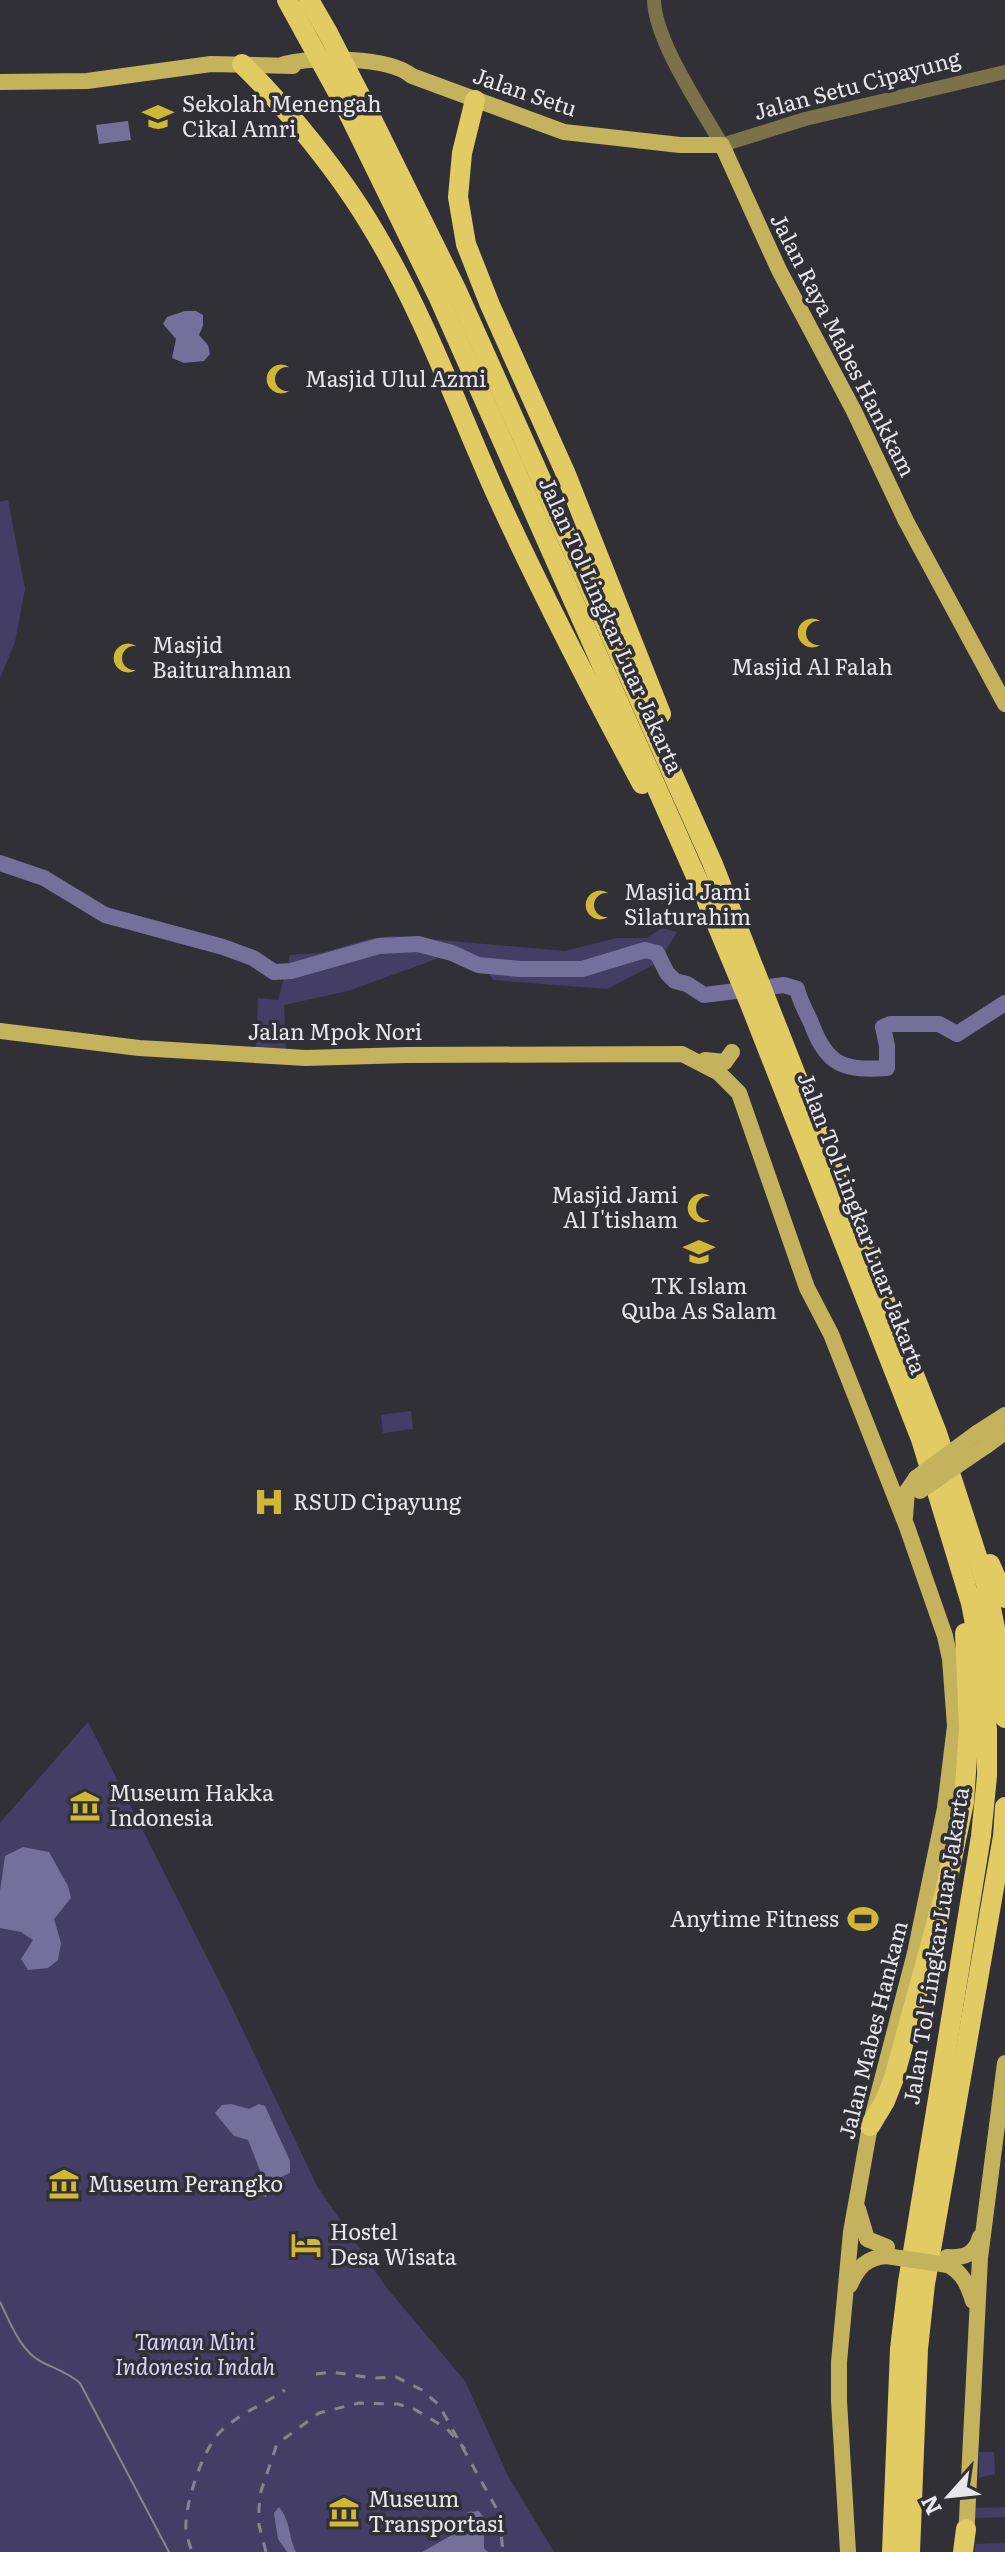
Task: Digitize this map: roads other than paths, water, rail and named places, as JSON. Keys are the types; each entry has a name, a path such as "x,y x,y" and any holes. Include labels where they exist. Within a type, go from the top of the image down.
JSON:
{"highway":[{"name":"Jalan Tol Lingkar Luar Jakarta","path":"287,0 304,31 352,99 457,291 712,862 744,968 922,1391 974,1541 995,1628 1005,1718"},
{"name":"Jalan Tol Lingkar Luar Jakarta","path":"309,0 328,33 352,99 706,899 744,968"},
{"path":"242,64 271,71 376,233 413,304 496,494 554,616 706,899"},
{"path":"475,100 462,153 458,197 466,244 579,507 688,784 712,862"},
{"name":"Jalan Tol Lingkar Luar Jakarta","path":"758,1003 921,1439 976,1629 987,1729 987,1776 981,1836 908,2282 900,2349 892,2552"},
{"path":"974,1541 992,1567 1005,1598"},
{"path":"870,2126 894,2078 945,1892 964,1802 969,1728 966,1590"},
{"name":"Jalan Tol Lingkar Luar Jakarta","path":"910,2552 918,2349 925,2284 1003,1836 1005,1807"},
{"path":"964,2552 966,2529"}],"main road":[{"name":"Jalan Setu","path":"271,71 302,60 364,61 405,70 412,76 564,132 680,145 722,145"},
{"path":"0,82 87,81 189,65 242,64"},
{"name":"Jalan Raya Mabes Hankkam","path":"722,145 779,270 854,411 906,521 1005,704"},
{"name":"Jalan Mpok Nori","path":"0,1031 139,1048 306,1058 679,1056 750,1110 779,1205 797,1237 808,1274 827,1309 831,1334 880,1460"},
{"path":"679,1056 721,1063 728,1060 732,1052"},
{"path":"880,1460 891,1476 914,1487 1003,1427"},
{"name":"Jalan Mabes Hankam","path":"848,2552 839,2362 856,2200 870,2126 926,1901 949,1782 955,1726 949,1647 880,1460"},
{"name":"Jalan Mabes Hankam","path":"907,1527 914,1487"},
{"path":"966,2529 983,2228 1005,2063"},
{"path":"856,2200 867,2239 886,2251 948,2261 961,2258 977,2247 983,2228"},
{"path":"846,2294 863,2263 886,2251"},
{"path":"948,2261 967,2284 977,2312"}],"street":[{"name":"Jalan Raya Mabes Hankkam","path":"654,0 656,16 671,52 722,145"},
{"name":"Jalan Setu Cipayung","path":"722,145 805,119 1005,72"}],"waterway":[{"path":"0,863 44,878 105,915 223,947 253,958 274,972 291,971 379,946 418,944 452,953 478,965 520,969 582,969 645,950 657,953 667,973 675,981 687,984 704,995 784,985 797,989 824,1049 839,1063 849,1067 887,1068 883,1027 890,1024 939,1024 957,1034 1005,1003"}],"tram line":[{"path":"0,2302 27,2350 40,2361 80,2383 169,2552"}],"railway":[{"path":"316,2374 331,2372 373,2378 396,2377 422,2390 439,2405 499,2513 503,2552"},
{"path":"191,2549 186,2530 188,2506 196,2478 214,2439 228,2425 285,2390"},
{"path":"266,2552 259,2525 259,2507 261,2491 277,2444 319,2413 359,2403 398,2404 414,2409 448,2430 465,2449"}],"place":[{"name":"Sekolah Menengah Cikal Amri","path":"158,117"},
{"name":"Masjid Ulul Azmi","path":"281,379"},
{"name":"Masjid Al Falah","path":"812,633"},
{"name":"Masjid Baiturahman","path":"128,658"},
{"name":"Masjid Jami Silaturahim","path":"600,905"},
{"name":"Masjid Jami Al I'tisham","path":"702,1208"},
{"name":"TK Islam Quba As Salam","path":"699,1252"},
{"name":"RSUD Cipayung","path":"269,1502"},
{"name":"Museum Hakka Indonesia","path":"85,1806"},
{"name":"Anytime Fitness","path":"863,1919"},
{"name":"Museum Perangko","path":"64,2184"},
{"name":"Hostel Desa Wisata","path":"306,2245"},
{"name":"Museum Transportasi","path":"344,2512"}],"park label":[{"name":"Taman Mini Indonesia Indah","path":"195,2354"}]}
